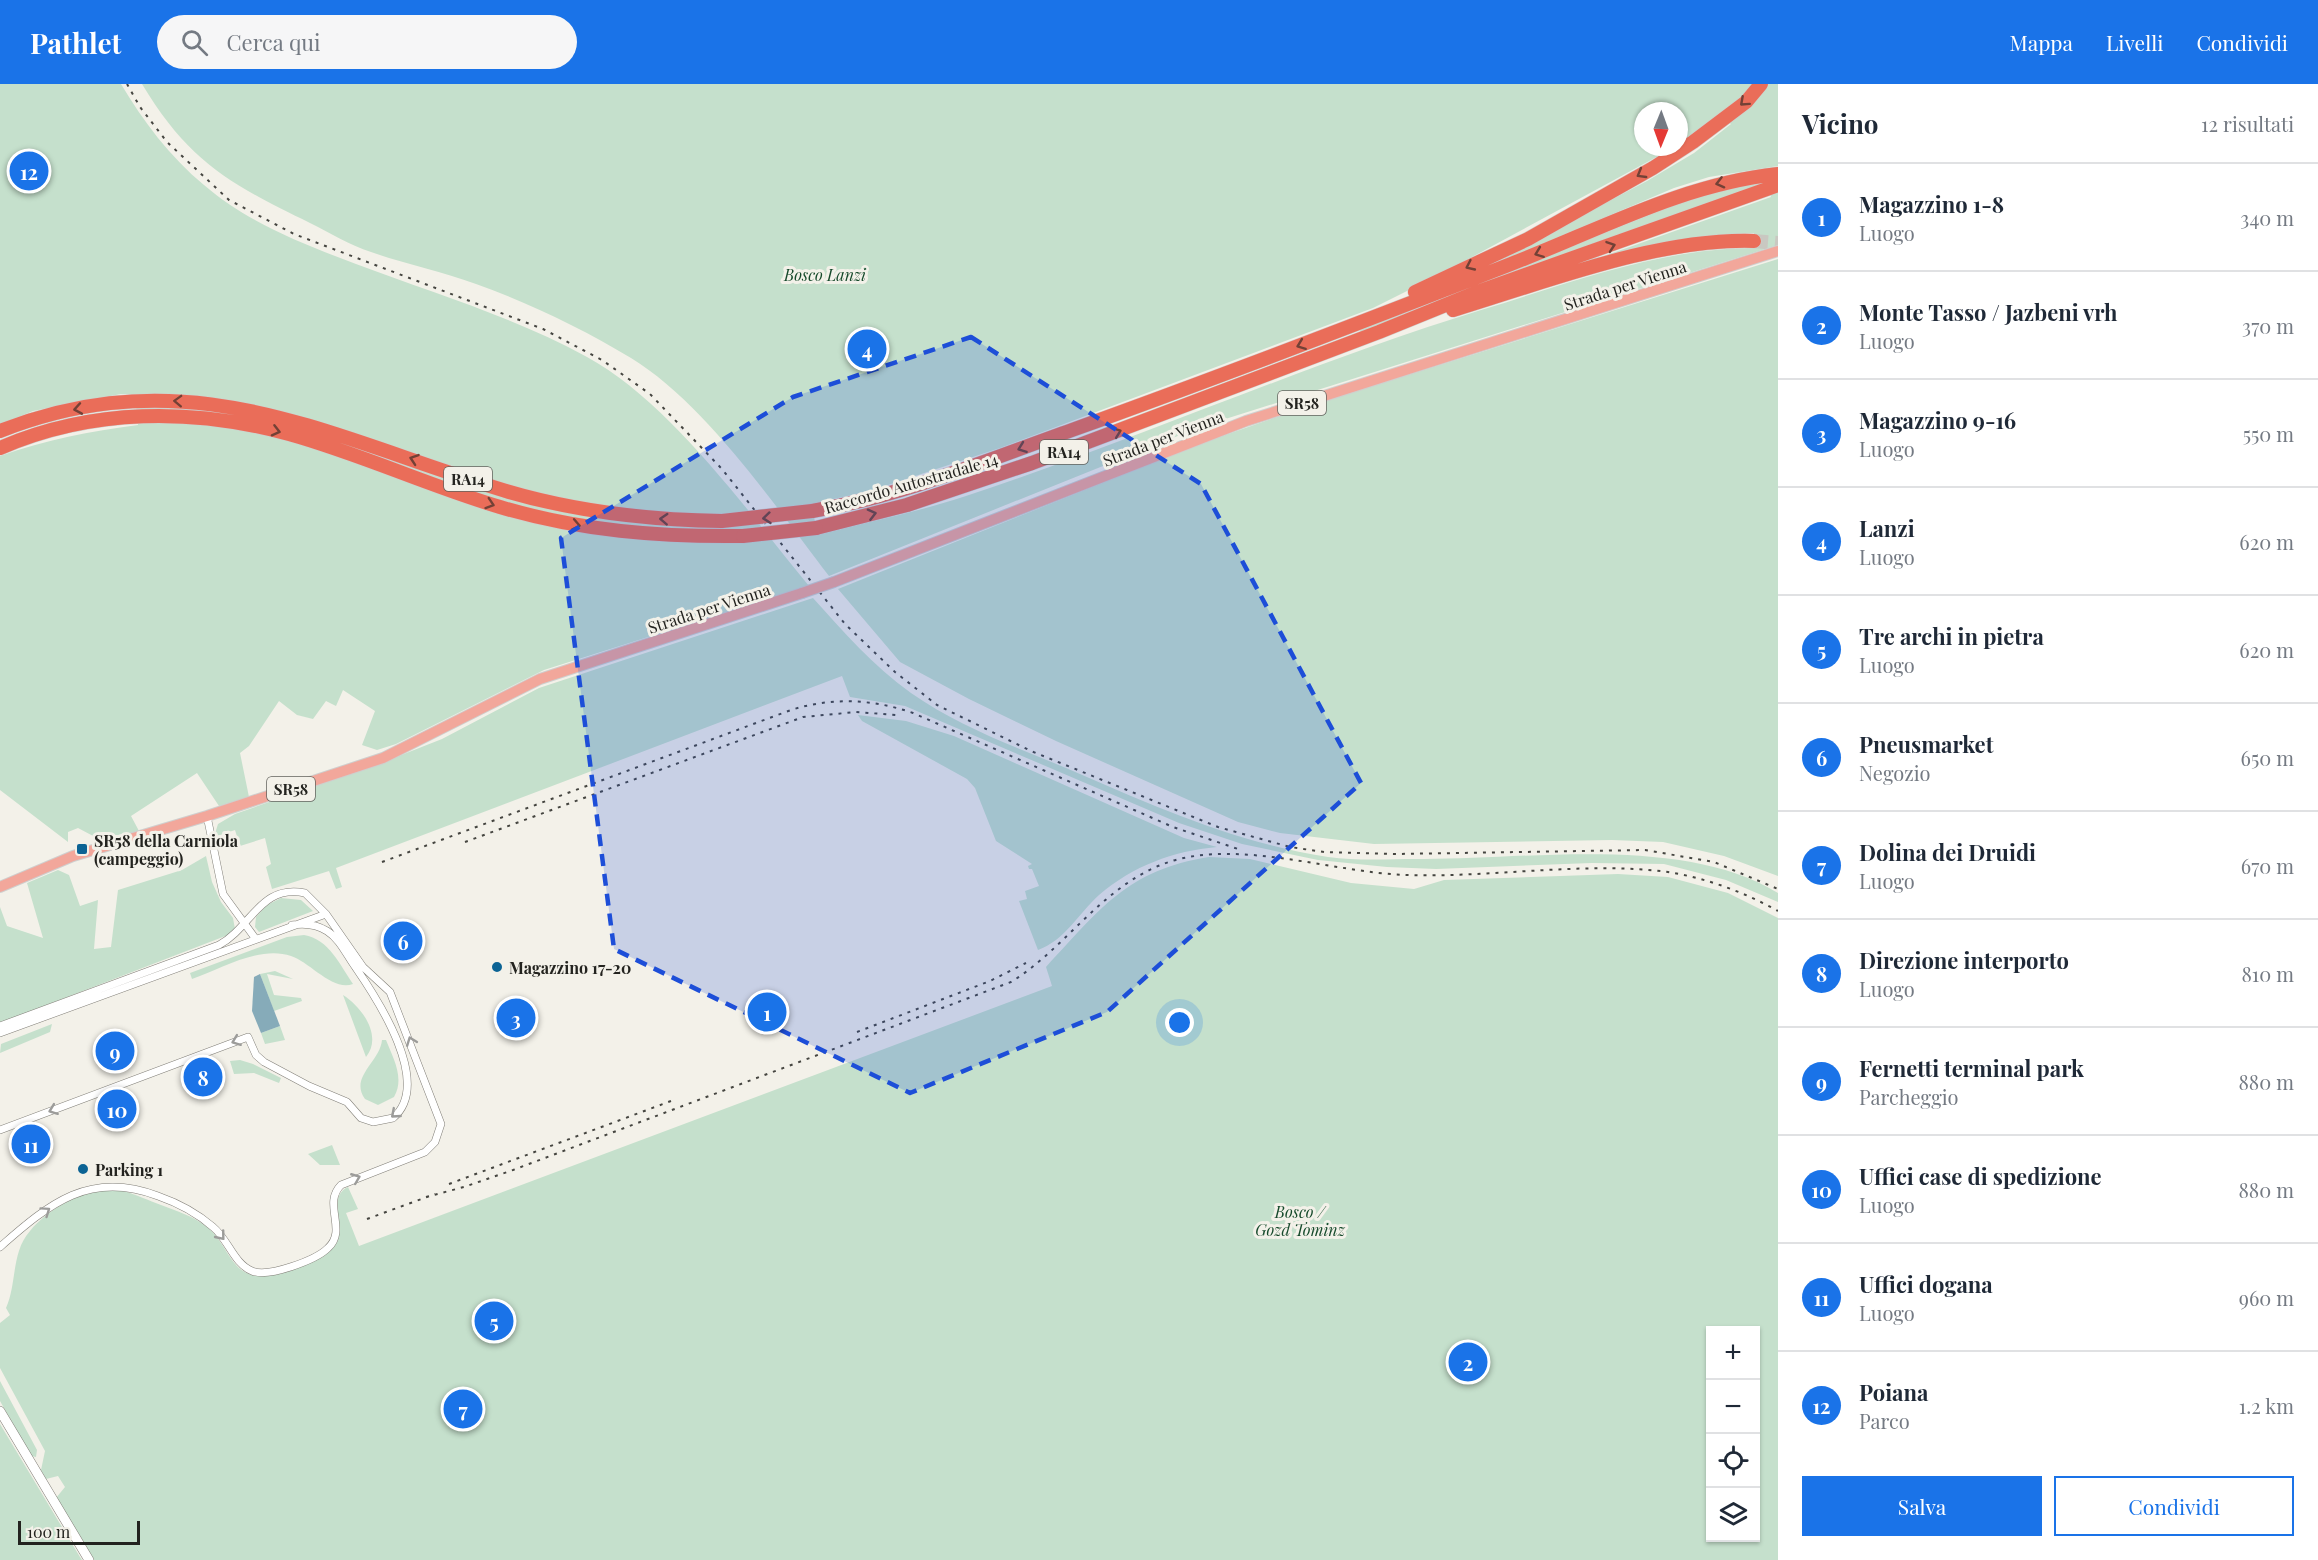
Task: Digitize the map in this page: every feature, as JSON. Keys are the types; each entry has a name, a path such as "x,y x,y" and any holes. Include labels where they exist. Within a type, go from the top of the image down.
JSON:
{"highway":[{"path":"1356,324 1374,311 1528,239 1674,155 1746,102 1761,84"},
{"path":"1356,324 1688,192 1724,182 1778,174"},
{"path":"1379,332 1480,291 1773,188"},
{"path":"1379,332 1633,257 1697,243 1754,241"},
{"name":"Raccordo Autostradale 14","path":"220,412 314,426 474,481 544,501 619,516 722,521 812,512 863,501 922,483 1244,367 1356,324"},
{"name":"Raccordo Autostradale 14","path":"0,448 60,427 174,400 316,442 467,496 538,517 641,535 743,536 816,528 907,505 1032,464 1379,332"},
{"name":"Raccordo Autostradale 14","path":"0,431 74,409 137,409"}],"main road":[{"name":"Strada per Vienna","path":"207,816 383,758 499,699 568,669 834,582 1246,421 1778,251"},
{"name":"SR58","path":"0,887 74,856 207,816"}],"street":[{"path":"207,816 223,894 255,938"},
{"path":"0,1026 219,945 244,924 256,908 272,897 285,892 305,894 326,914 363,967 393,998 440,1117 440,1131 431,1147 417,1155 341,1185 335,1191 332,1200 336,1234 330,1247 315,1257 270,1273 251,1271 244,1266 216,1229 195,1214 153,1194 119,1185 102,1185 61,1201 0,1247"},
{"path":"0,1033 255,938 326,914"},
{"path":"0,1130 248,1037 256,1055 264,1062 309,1086 347,1102 361,1118 373,1122 393,1118 407,1098 407,1077 380,1003 330,933 312,924 292,925"},
{"path":"0,1411 89,1560"}],"highlighted area":[{"path":"971,337 1201,484 1361,783 1107,1012 910,1093 614,949 561,538 793,397"}],"green space":[{"path":"0,84 121,84 148,125 180,163 204,185 239,211 296,240 473,306 587,357 618,377 678,430 734,493 809,586 544,670 396,744 377,750 362,745 375,711 343,690 336,706 326,701 313,719 297,715 279,701 249,746 240,753 249,797 219,806 197,773 131,816 139,831 98,842 95,837 78,828 68,832 68,842 0,790 0,456 68,437 138,425 135,394 121,394 33,411 0,425"},
{"name":"Bosco Lanzi","path":"142,84 1778,84 1778,166 1709,177 1674,188 1462,278 1647,181 1694,153 1731,124 1720,114 1688,138 1688,102 1634,102 1634,156 1658,156 1437,276 1373,308 1000,448 870,491 811,504 818,535 966,496 1416,331 1582,279 1650,260 1684,254 1754,248 1754,233 1704,236 1667,242 1587,262 1771,197 1767,186 1361,332 1360,330 1687,200 1728,188 1778,181 1778,245 1200,427 829,576 762,488 712,429 659,378 631,358 536,308 463,279 363,249 257,196 214,168 195,152 159,111"},
{"path":"1778,259 1778,876 1724,856 1663,842 1612,840 1374,844 1280,833 1238,822 1056,741 969,699 900,662 838,589 1202,443 1309,406"},
{"path":"813,598 884,672 911,693 948,716 986,735 1130,796 1227,832 1294,851 1350,859 1602,854 1651,857 1697,863 1740,875 1778,893 1778,902 1726,880 1664,864 1592,863 1436,869 1387,867 1318,860 1242,844 1179,823 905,706 850,697 842,676 336,868 342,887 336,889 329,871 272,889 266,867 271,864 265,838 240,846 235,830 214,837 218,824 235,814 442,739 539,688"},
{"path":"858,715 906,721 954,736 1184,838 1217,847 1169,856 1126,876 1099,895 1056,940 1038,950 1019,901 1027,899 1025,891 1039,886 1032,869 1028,866 1032,864 996,841 975,788 967,779 862,721"},
{"path":"206,856 212,882 221,902 233,918 235,929 228,935 0,1023 0,907 7,926 43,938 27,883 58,870 69,875 80,906 98,900 94,949 111,947 118,890 182,870"},
{"name":"Bosco / Gozd Tominz","path":"1209,857 1250,859 1351,883 1414,889 1444,880 1618,874 1668,877 1728,893 1778,918 1778,1560 93,1560 56,1498 65,1487 58,1476 46,1479 41,1470 45,1451 0,1368 0,1323 10,1315 6,1308 20,1249 24,1239 38,1222 60,1206 72,1199 98,1191 128,1192 202,1223 215,1235 239,1268 247,1273 258,1276 286,1271 306,1264 336,1244 339,1237 338,1198 348,1187 358,1209 346,1213 359,1246 1052,986 1046,967 1117,895 1157,872 1181,863"},
{"path":"281,898 301,900 313,911 259,932 255,927 256,917 267,905"},
{"path":"304,935 313,937 327,947 353,984 338,984 298,959 279,953 254,956 192,979 190,973 287,937"},
{"path":"275,971 293,979 267,974 274,995 301,998 302,1001 274,1011 260,974"},
{"path":"343,995 363,1014 371,1031 371,1049 366,1057"},
{"path":"52,1024 50,1032 0,1053 1,1044"},
{"path":"280,1026 285,1040 265,1044 261,1033"},
{"path":"382,1040 386,1040 395,1061 398,1083 394,1097 378,1105 365,1099 361,1091 361,1084"},
{"path":"240,1060 281,1078 279,1083 254,1073 234,1074 230,1061"},
{"path":"332,1145 340,1165 320,1165 308,1154"},
{"path":"0,1381 37,1450 36,1457 31,1456 0,1401"},
{"path":"0,1424 80,1557 82,1560 0,1560"}],"water":[{"path":"260,974 280,1026 261,1033 252,1011 254,977"}],"tunnel":[{"path":"1754,241 1778,243"}],"railway":[{"path":"127,84 140,107 167,142 229,200 294,234 543,329 602,360 650,394 722,469 845,624 895,672 937,705 1031,751 1218,827 1290,847 1324,852 1396,854 1645,850 1714,862 1778,889"},
{"path":"382,862 791,710 822,703 852,701 868,702 913,713 1173,827 1238,849"},
{"path":"465,842 803,717 856,712 896,715"},
{"path":"426,1197 513,1170 1011,982 1051,951 1106,899 1126,884 1172,861 1199,855 1257,855 1405,875 1603,868 1668,872 1711,882 1778,911"},
{"path":"857,1032 990,981 1026,963"},
{"path":"449,1184 671,1101"},
{"path":"367,1219 435,1194"}],"place":[{"name":"Poiana","path":"29,171"},
{"name":"Lanzi","path":"867,349"},
{"name":"SR58 della Carniola (campeggio)","path":"82,849"},
{"name":"Pneusmarket","path":"403,941"},
{"name":"Magazzino 17-20","path":"497,967"},
{"name":"Magazzino 1-8","path":"767,1012"},
{"name":"Magazzino 9-16","path":"516,1018"},
{"name":"Fernetti terminal park","path":"115,1051"},
{"name":"Direzione interporto","path":"203,1077"},
{"name":"Uffici case di spedizione","path":"117,1109"},
{"name":"Uffici dogana","path":"31,1144"},
{"name":"Parking 1","path":"83,1169"},
{"name":"Tre archi in pietra","path":"494,1321"},
{"name":"Monte Tasso / Jazbeni vrh","path":"1468,1362"},
{"name":"Dolina dei Druidi","path":"463,1409"}]}
